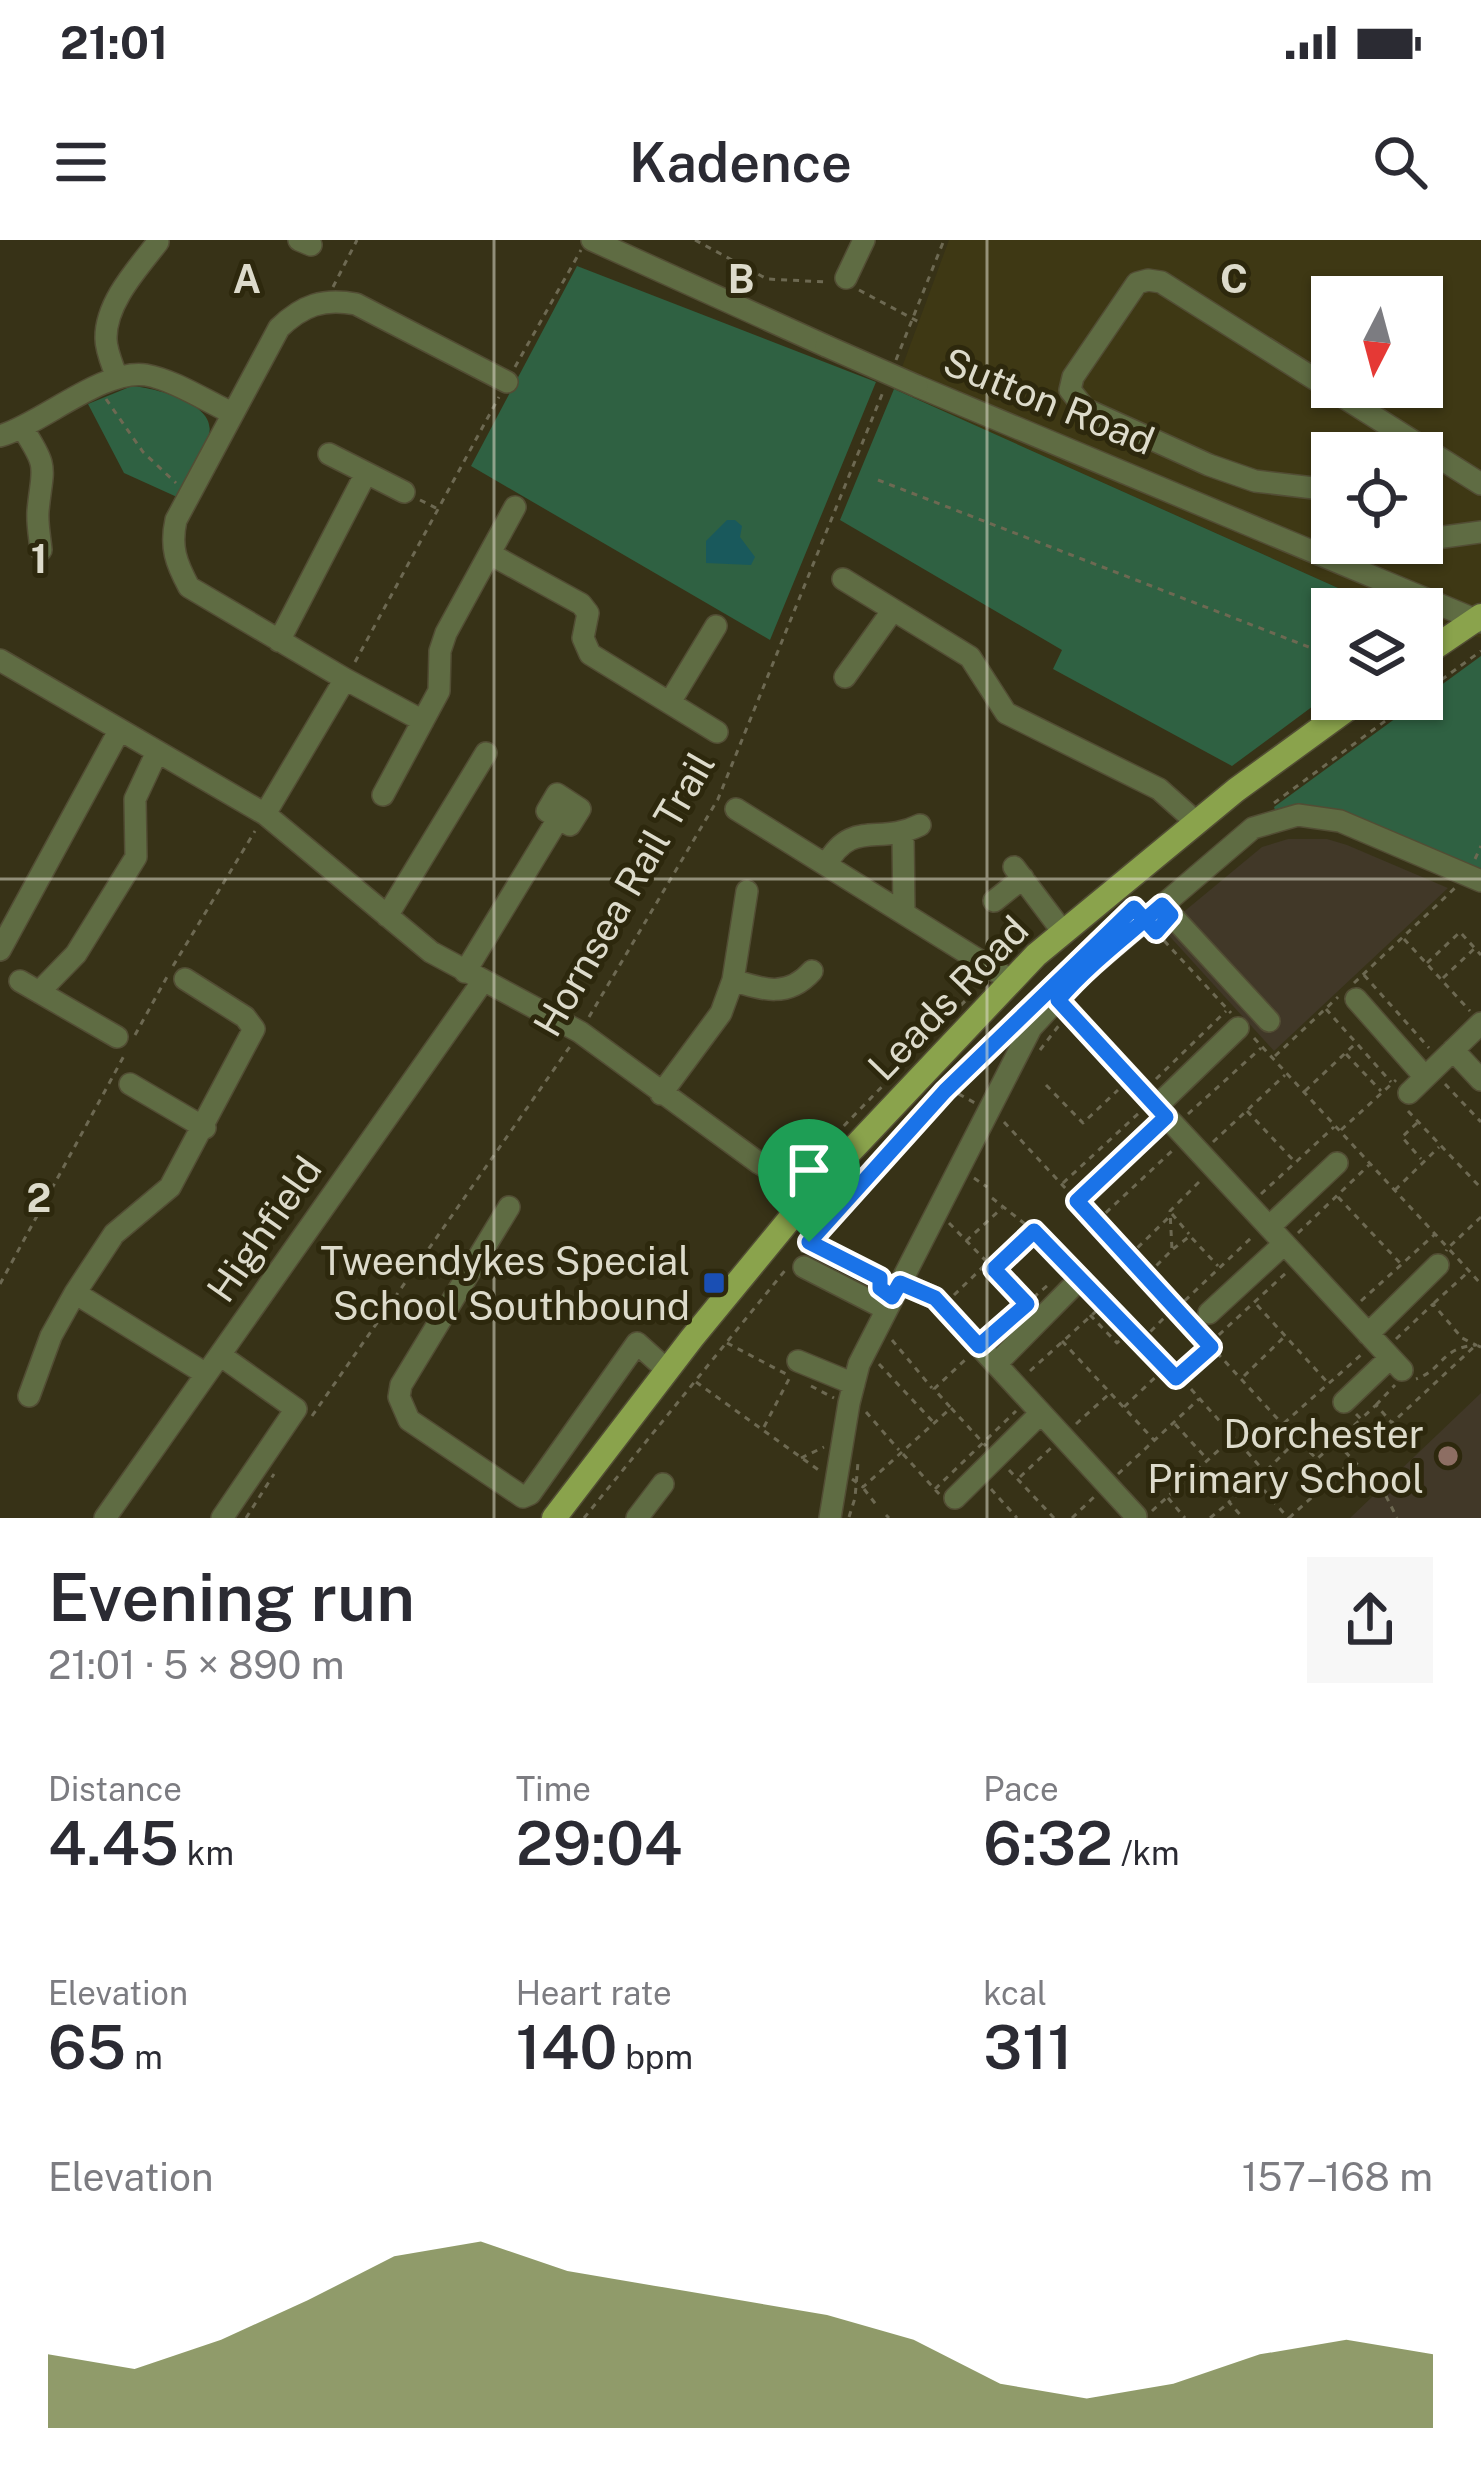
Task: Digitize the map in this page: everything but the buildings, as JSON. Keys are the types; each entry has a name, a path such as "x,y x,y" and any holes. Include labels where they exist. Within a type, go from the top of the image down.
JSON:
{"main road":[{"path":"1443,643 1479,620"},
{"name":"Leads Road","path":"554,1518 812,1192 1012,981 1063,932 1196,822 1332,720"}],"street":[{"name":"Sutton Road","path":"589,240 917,386 1479,620"},
{"path":"839,280 863,240"},
{"path":"107,382 105,337 126,283 165,245"},
{"path":"1311,487 1240,476 1084,409 1070,390 1073,377 1137,283 1161,282 1399,432"},
{"path":"423,721 189,587 175,562 172,536 279,328 297,311 334,300 356,304 507,382"},
{"path":"0,436 23,429 107,382 145,375 232,413"},
{"path":"23,429 41,457 41,550"},
{"path":"329,454 404,492"},
{"path":"1443,460 1481,484"},
{"path":"279,641 365,475"},
{"path":"383,795 439,691 440,651 446,633 515,506"},
{"path":"1443,537 1481,532"},
{"path":"490,554 580,604 588,613 583,638 590,654 717,732"},
{"path":"843,579 970,657 1006,713 1160,789 1196,822"},
{"path":"845,677 893,610"},
{"path":"670,702 716,626"},
{"path":"0,660 265,814 431,952 580,1032 759,1163 812,1192"},
{"path":"265,814 345,680"},
{"path":"0,950 119,731"},
{"path":"117,1037 30,986 76,955 136,857 135,799 158,752"},
{"path":"387,916 486,753"},
{"path":"736,809 1012,981"},
{"path":"830,1518 848,1479 854,1384 893,1296 993,1116 1031,1028 1058,1000 1253,828 1298,815 1340,821 1472,884"},
{"name":"Highfield","path":"105,1518 474,976 558,819"},
{"path":"826,865 847,837 912,830 904,914"},
{"path":"994,901 1019,872 1063,932"},
{"path":"661,1094 721,1013 733,980 751,892"},
{"path":"1072,1190 1162,1113 1245,1023 1162,905"},
{"path":"733,980 779,992 802,982 812,970"},
{"path":"29,1396 51,1336 75,1293 113,1234 170,1187 254,1029 245,1017 184,980"},
{"path":"1348,994 1421,1076 1481,1080"},
{"path":"1058,1000 1396,1364 1344,1402"},
{"path":"1421,1076 1476,1018"},
{"path":"130,1084 148,1102 205,1128"},
{"path":"1209,1313 1337,1162"},
{"path":"509,1208 401,1384 399,1397 409,1420 523,1497 530,1494 637,1343 667,1370"},
{"path":"1370,1337 1443,1256"},
{"path":"804,1267 893,1296 935,1298 1064,1437 1101,1489 1140,1517"},
{"path":"75,1293 206,1374"},
{"path":"996,1364 1072,1296"},
{"path":"220,1355 296,1409 222,1518"},
{"path":"798,1360 854,1384"},
{"path":"946,1497 978,1475 990,1449 1041,1413"},
{"path":"637,1518 663,1484"}],"path":[{"path":"334,300 332,288 357,240"},
{"path":"345,680 589,240"},
{"path":"695,240 767,279 839,280 919,322"},
{"path":"892,369 944,240"},
{"path":"107,382 143,452 176,483 192,491"},
{"name":"Hornsea Rail Trail","path":"310,1419 580,1032 718,799 884,391"},
{"path":"878,480 1311,648"},
{"path":"404,492 440,510"},
{"path":"1443,679 1481,651"},
{"path":"1261,813 1387,720"},
{"path":"1273,1058 1348,994 1457,886 1472,884"},
{"path":"1145,920 1435,1234 1443,1256 1481,1284"},
{"path":"1426,963 1460,932 1481,955"},
{"path":"1403,938 1476,1018"},
{"path":"1442,980 1475,947"},
{"path":"1364,974 1421,1076 1419,1122 1481,1188"},
{"path":"1326,1009 1356,1042 1421,1076 1481,1122"},
{"path":"1154,1082 1245,1023"},
{"path":"584,1518 809,1242 948,1088 1012,1025"},
{"path":"1304,1092 1356,1042"},
{"path":"1072,1190 1162,1113 1262,1046"},
{"path":"1346,1053 1382,1092"},
{"path":"1212,1143 1287,1073"},
{"path":"1259,1195 1382,1092 1421,1076"},
{"path":"1046,1085 1083,1123 1119,1089"},
{"path":"948,1088 1000,1119 1072,1190 1128,1257 1318,1459 1393,1386 1426,1376 1456,1346 1478,1346"},
{"path":"1246,1111 1296,1162"},
{"path":"1419,1122 1402,1137 1424,1162"},
{"path":"1395,1190 1441,1146"},
{"path":"1096,1222 1175,1149"},
{"path":"1140,1341 1220,1268 1337,1196 1370,1164"},
{"path":"971,1176 987,1187"},
{"path":"1128,1257 1202,1179"},
{"path":"1337,1196 1401,1264"},
{"path":"992,1198 1034,1231 1165,1368 1183,1380"},
{"path":"966,1241 1003,1207"},
{"path":"1170,1213 1220,1268"},
{"path":"1170,1213 1172,1250"},
{"path":"1443,1256 1481,1217"},
{"path":"788,1221 809,1242 880,1278 880,1288 893,1296"},
{"path":"940,1236 947,1221 1027,1304"},
{"path":"994,1269 1034,1231"},
{"path":"1359,1304 1435,1234"},
{"path":"1146,1276 1190,1235"},
{"path":"953,1296 988,1263"},
{"path":"1176,1378 1288,1271"},
{"path":"1284,1423 1329,1384 1370,1337 1393,1342 1469,1271"},
{"path":"934,1389 1048,1285 1104,1304"},
{"path":"1072,1296 1117,1343 1130,1331"},
{"path":"1026,1375 1062,1341 1072,1296"},
{"path":"1256,1304 1329,1384"},
{"path":"1433,1304 1462,1338 1478,1346"},
{"path":"885,1340 887,1336 1054,1518"},
{"path":"1241,1378 1285,1336"},
{"path":"1062,1341 1155,1441"},
{"path":"727,1342 790,1376 763,1430"},
{"path":"1376,1405 1392,1423 1478,1346"},
{"path":"876,1360 935,1424"},
{"path":"1124,1406 1165,1368"},
{"path":"695,1382 826,1475 863,1487 878,1507"},
{"path":"806,1384 836,1399"},
{"path":"1191,1389 1265,1472"},
{"path":"1018,1479 1111,1393"},
{"path":"1072,1518 1200,1398"},
{"path":"1344,1402 1361,1419"},
{"path":"862,1408 946,1497 990,1449 1017,1410"},
{"path":"863,1487 951,1408"},
{"path":"1174,1423 1208,1460"},
{"path":"1140,1517 1168,1498 1234,1436"},
{"path":"1210,1518 1298,1440"},
{"path":"1336,1442 1385,1494 1397,1518"},
{"path":"802,1458 830,1443"},
{"path":"246,1518 284,1459"},
{"path":"1255,1480 1289,1518 1353,1460"},
{"path":"978,1475 1017,1518"},
{"path":"848,1479 848,1518"},
{"path":"1168,1498 1185,1518"},
{"path":"1228,1502 1243,1518"}],"shaded area":[{"path":"949,240 1481,240 1481,638 1443,628 1443,588 1338,588 894,389"},
{"path":"1288,839 1327,839 1347,845 1448,888 1274,1051 1163,929 1262,847"},
{"name":"Dorchester Primary School","path":"1481,1393 1481,1518 1350,1518"}],"green space":[{"path":"577,266 876,382 770,640 471,466"},
{"path":"132,386 182,399 209,423 203,450 177,497 124,473 88,404"},
{"path":"894,389 1338,588 1311,588 1311,708 1232,766 1053,669 1062,650 840,520"},
{"path":"1481,656 1481,874 1276,813 1274,807 1393,720 1443,720 1443,684"}],"water":[{"path":"727,520 742,526 740,537 755,557 751,565 706,563 706,541"}],"place":[{"name":"Tweendykes Special School Southbound","path":"714,1283"},
{"name":"Dorchester Primary School","path":"1448,1456"}],"route":[{"path":"809,1242 880,1278 880,1288 892,1297 900,1283 935,1298 979,1346 1027,1304 994,1269 1034,1231 1176,1378 1211,1347 1077,1201 1166,1117 1058,1000 1073,982 1145,920 1162,905 1171,915 1156,932 1145,920 1134,908 1059,977 945,1091 809,1242"}]}
